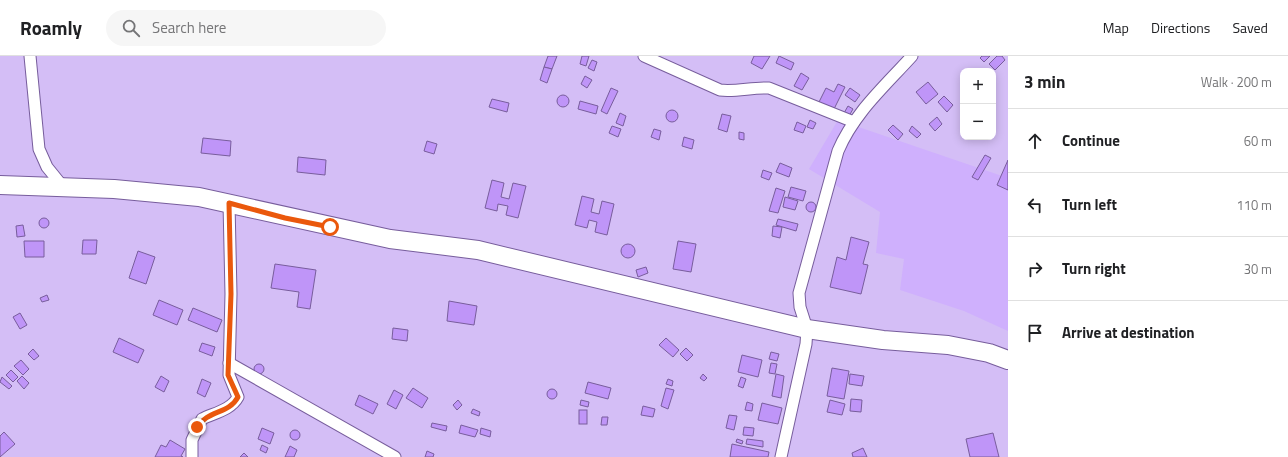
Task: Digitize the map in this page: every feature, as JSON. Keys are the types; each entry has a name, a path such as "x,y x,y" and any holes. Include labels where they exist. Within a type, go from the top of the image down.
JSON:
{"main road":[{"path":"0,185 168,193 229,203 285,218 390,239 478,250 807,329 883,340 948,345 988,353 1008,360"}],"street":[{"path":"30,56 39,149 47,167 64,188"},
{"path":"644,56 720,90 728,91 755,87 769,88 854,122"},
{"path":"781,457 803,360 807,329 800,307 799,293 835,162 846,134 854,122 865,107 912,56"},
{"path":"192,457 192,440 202,419 229,407 235,403 238,397 228,375 231,294 229,203"},
{"path":"229,363 395,457"}],"shaded area":[{"path":"838,120 1008,178 1008,331 964,311 900,290 904,259 876,253 880,212 809,169"}],"building":[{"path":"548,56 557,56 552,69 544,67"},
{"path":"582,56 589,56 586,66 580,64"},
{"path":"754,56 770,56 762,69 751,63"},
{"path":"779,56 794,63 791,70 776,63"},
{"path":"982,56 990,56 984,62 980,58"},
{"path":"997,56 1002,56 1005,60 996,69 989,64"},
{"path":"592,60 597,62 594,71 588,68"},
{"path":"544,67 552,69 547,83 540,80"},
{"path":"801,73 809,78 802,90 794,86"},
{"path":"585,76 592,80 587,88 581,84"},
{"path":"928,82 938,94 926,104 916,92"},
{"path":"838,84 845,87 834,109 819,102 826,88 834,92"},
{"path":"611,88 618,91 607,114 601,111"},
{"path":"850,88 860,95 855,102 845,95"},
{"path":"563,95 567,97 569,101 567,105 563,107 559,105 557,101 559,97"},
{"path":"944,96 953,105 947,112 938,102"},
{"path":"492,99 509,103 507,112 489,107"},
{"path":"580,101 598,106 596,114 578,109"},
{"path":"848,106 853,109 849,116 844,113"},
{"path":"670,110 674,110 678,116 674,122 670,122 666,118 666,114"},
{"path":"620,113 626,116 623,126 616,123"},
{"path":"722,114 731,116 727,132 718,129"},
{"path":"937,117 942,124 935,131 929,124"},
{"path":"810,120 816,123 813,129 807,127"},
{"path":"797,122 806,126 803,133 794,130"},
{"path":"893,125 903,134 898,140 888,130"},
{"path":"612,126 621,129 618,137 609,133"},
{"path":"912,126 921,134 917,138 909,131"},
{"path":"654,129 661,131 659,140 651,137"},
{"path":"739,132 744,133 744,140 739,139"},
{"path":"684,137 694,140 692,149 682,146"},
{"path":"203,138 231,141 230,156 201,153"},
{"path":"427,141 437,144 434,154 424,151"},
{"path":"985,155 991,158 978,180 972,177"},
{"path":"298,157 326,160 325,175 297,172"},
{"path":"1008,160 1008,190 997,185"},
{"path":"780,163 792,168 789,177 776,172"},
{"path":"763,170 772,173 769,180 761,177"},
{"path":"492,180 504,183 501,197 509,199 513,183 526,186 518,218 506,215 508,206 498,204 497,211 485,208"},
{"path":"791,187 806,191 803,201 788,197"},
{"path":"776,188 785,191 778,213 769,211"},
{"path":"582,196 594,199 591,212 599,214 602,201 614,204 607,235 595,232 597,222 589,220 587,228 575,225"},
{"path":"785,197 798,201 795,210 783,207"},
{"path":"809,202 813,202 815,203 815,211 809,212 806,209 806,205"},
{"path":"42,218 46,218 48,219 48,227 42,228 39,225 39,221"},
{"path":"778,219 798,224 796,231 776,225"},
{"path":"23,225 25,236 17,237 16,226"},
{"path":"773,226 782,227 780,238 772,236"},
{"path":"851,237 869,242 863,264 868,265 861,294 830,287 837,257 846,260"},
{"path":"83,240 97,240 96,254 82,254"},
{"path":"24,241 44,241 44,257 25,257"},
{"path":"678,241 696,244 691,272 673,269"},
{"path":"628,244 633,246 635,251 633,256 628,258 623,256 621,251 623,246"},
{"path":"138,251 155,257 146,284 129,278"},
{"path":"275,264 316,270 310,309 297,307 299,292 271,288"},
{"path":"646,267 648,273 638,277 636,270"},
{"path":"47,295 49,300 42,302 40,298"},
{"path":"159,300 183,310 177,325 153,315"},
{"path":"449,301 477,306 474,325 447,321"},
{"path":"193,308 222,320 217,332 188,320"},
{"path":"20,313 27,325 20,329 13,317"},
{"path":"393,328 408,330 407,341 392,339"},
{"path":"119,338 144,350 138,363 113,352"},
{"path":"666,338 679,350 673,357 659,345"},
{"path":"202,343 215,347 212,356 199,351"},
{"path":"686,348 693,355 687,361 680,354"},
{"path":"33,349 39,356 34,360 28,354"},
{"path":"771,352 779,354 777,361 769,359"},
{"path":"742,355 762,360 758,377 738,372"},
{"path":"21,360 29,369 23,375 14,366"},
{"path":"771,363 777,364 775,374 769,373"},
{"path":"257,364 261,364 263,365 263,373 257,374 254,371 254,367"},
{"path":"832,368 849,371 844,399 827,396"},
{"path":"11,370 18,377 13,382 6,375"},
{"path":"703,374 707,378 704,381 700,378"},
{"path":"776,374 784,376 781,398 772,396"},
{"path":"850,374 864,376 862,386 849,384"},
{"path":"22,376 29,383 24,389 17,381"},
{"path":"161,376 169,381 164,392 155,387"},
{"path":"2,377 12,386 9,389 0,382"},
{"path":"741,377 746,379 743,388 738,386"},
{"path":"202,379 211,383 205,397 197,393"},
{"path":"668,379 673,381 672,386 666,384"},
{"path":"588,382 611,388 608,399 585,393"},
{"path":"413,388 428,398 422,408 406,398"},
{"path":"666,388 674,390 668,409 661,406"},
{"path":"550,389 554,389 556,390 556,398 550,399 547,396 547,392"},
{"path":"394,390 403,395 396,409 387,404"},
{"path":"359,395 378,404 373,414 355,405"},
{"path":"851,399 862,400 861,412 850,411"},
{"path":"458,400 462,405 457,410 453,405"},
{"path":"581,400 589,402 588,407 580,405"},
{"path":"830,400 845,404 842,415 827,412"},
{"path":"747,402 753,404 752,411 745,410"},
{"path":"762,403 782,408 778,424 758,420"},
{"path":"643,406 655,409 653,417 641,415"},
{"path":"473,409 480,412 479,416 471,413"},
{"path":"579,410 587,410 587,424 579,424"},
{"path":"729,415 737,416 734,430 726,428"},
{"path":"602,417 608,417 607,425 601,425"},
{"path":"432,423 447,426 446,431 431,427"},
{"path":"461,425 478,430 475,437 459,433"},
{"path":"744,427 754,428 753,436 743,435"},
{"path":"262,428 274,433 270,444 258,439"},
{"path":"481,428 491,431 490,437 480,434"},
{"path":"293,430 297,430 299,431 299,439 293,440 290,437 290,433"},
{"path":"4,432 15,444 0,457 0,436"},
{"path":"993,433 999,457 970,457 966,439"},
{"path":"737,439 743,441 742,444 736,442"},
{"path":"747,439 763,441 763,447 746,444"},
{"path":"170,440 185,449 181,456 183,457 155,457 161,445 166,447"},
{"path":"732,444 769,452 768,457 730,457"},
{"path":"262,445 268,448 266,453 260,450"},
{"path":"290,446 297,450 294,457 285,457"},
{"path":"863,448 867,457 853,457 852,453"},
{"path":"427,451 434,454 433,457 425,457"},
{"path":"244,453 248,457 240,457"}],"route":[{"path":"197,427 202,419 229,407 235,403 238,397 237,391 231,383 228,375 231,294 229,203 285,218 330,227"}]}
